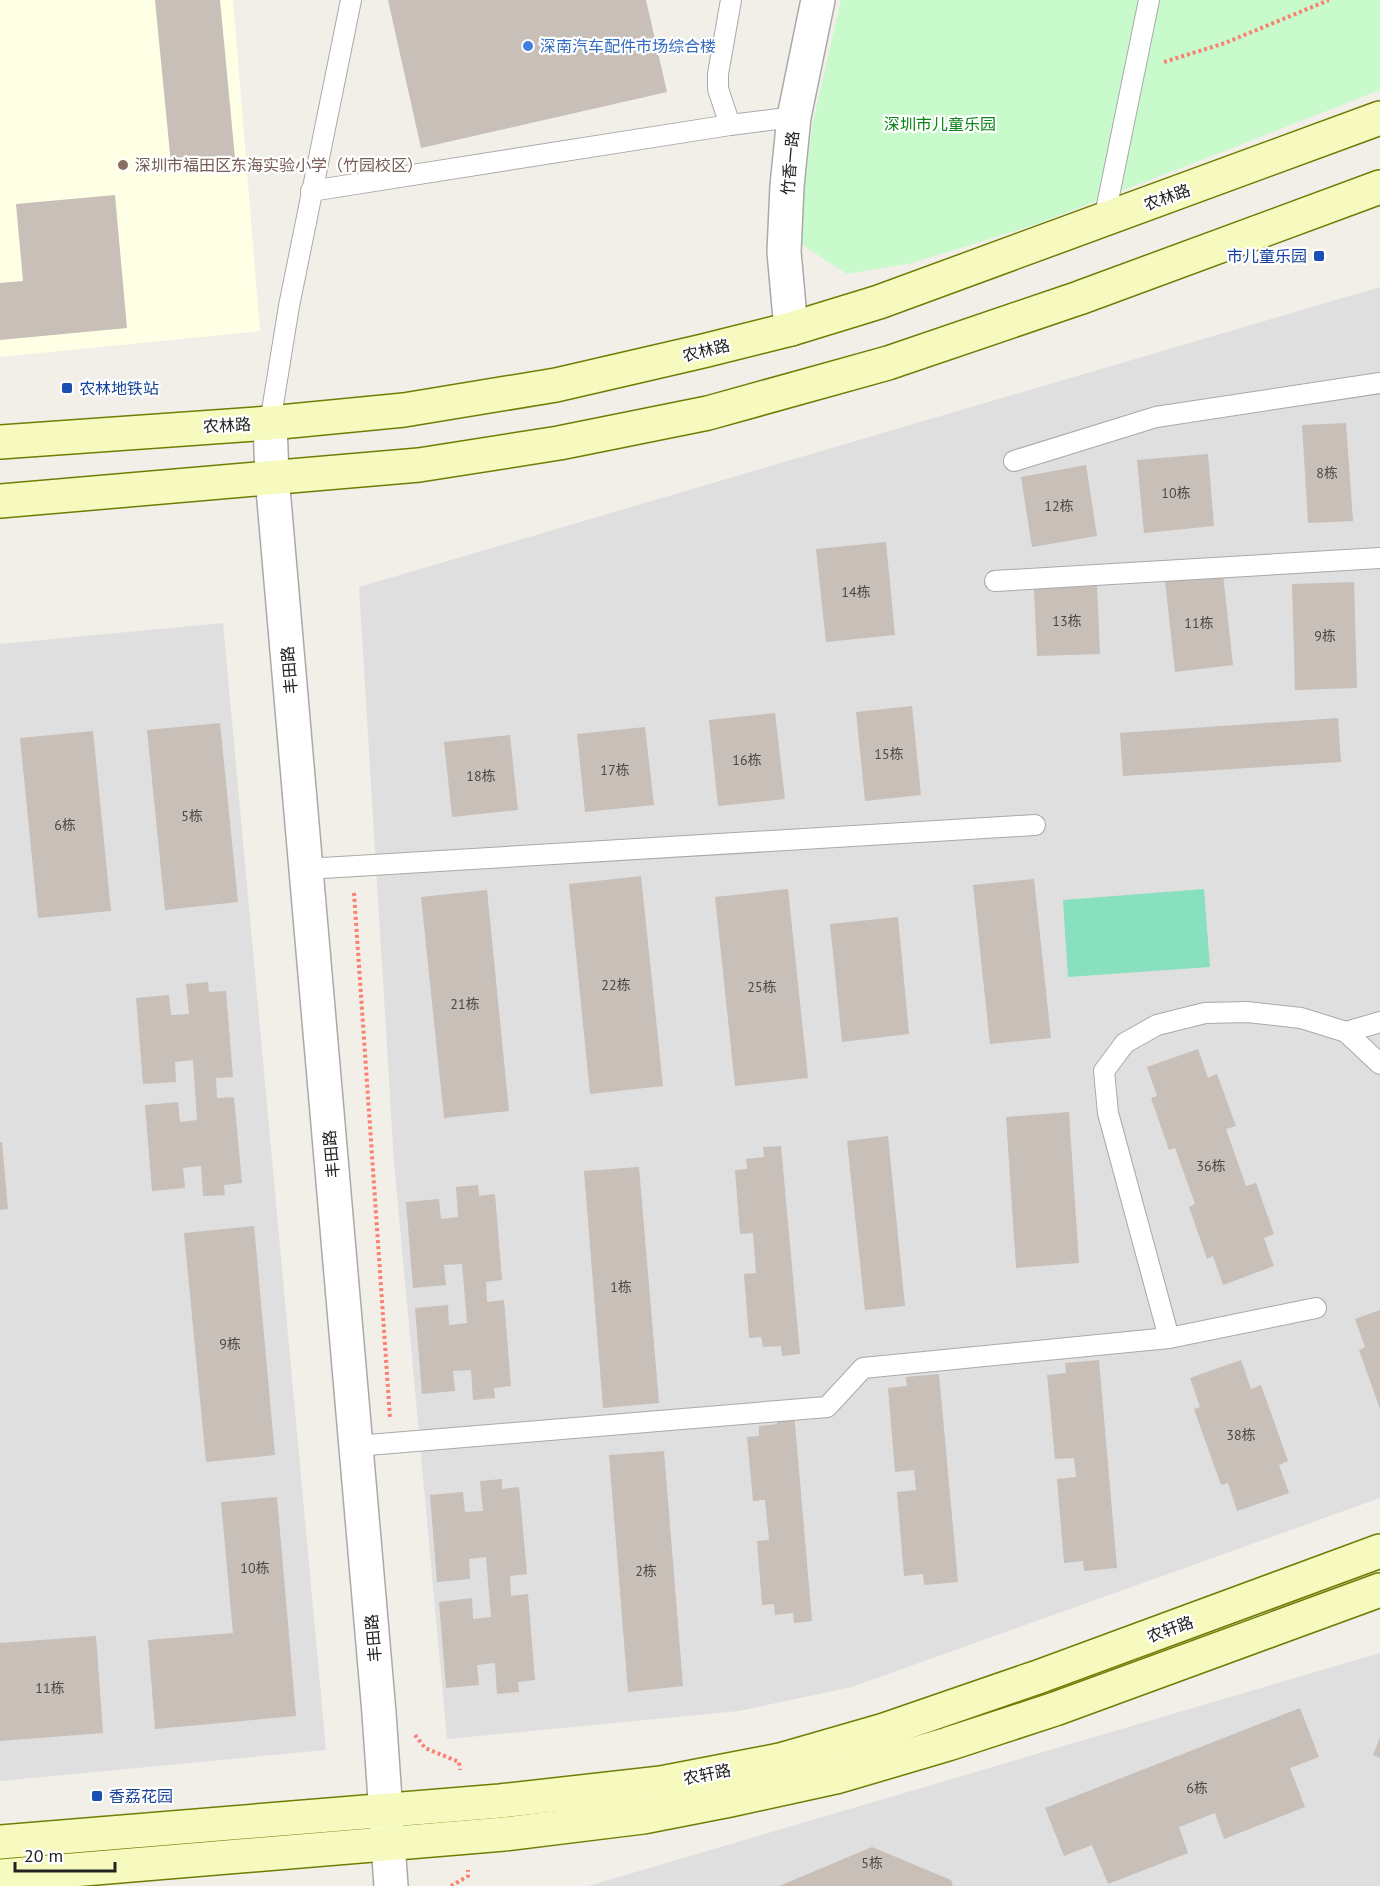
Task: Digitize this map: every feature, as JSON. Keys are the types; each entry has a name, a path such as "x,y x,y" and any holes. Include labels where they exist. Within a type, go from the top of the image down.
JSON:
{"main road":[{"name":"农林路","path":"0,442 270,423 404,410 556,385 791,329 879,302 1380,118"},
{"path":"0,501 419,465 559,443 708,413 888,363 1079,298 1380,187"},
{"name":"农轩路","path":"0,1842 464,1804 661,1783 780,1761 884,1730 1038,1677 1380,1551"},
{"name":"农轩路","path":"0,1876 504,1834 644,1817 836,1777 948,1744 1055,1709 1380,1590"}],"street":[{"name":"竹香一路","path":"791,329 784,252 787,186 794,117 818,0"},
{"name":"丰田路","path":"270,423 272,477 356,1446 391,1886"}],"lane":[{"path":"270,423 311,191 351,0"},
{"path":"730,125 722,105 718,81 731,0"},
{"path":"1104,220 1149,0"},
{"path":"311,191 794,117"},
{"path":"1014,461 1156,417 1380,383"},
{"path":"995,581 1380,558"},
{"path":"306,869 1035,825"},
{"path":"1168,1338 1108,1113 1104,1071 1125,1043 1157,1025 1205,1014 1247,1012 1301,1018 1346,1032 1380,1064"},
{"path":"1346,1032 1380,1022"},
{"path":"356,1446 827,1407 862,1368 1168,1338 1316,1308"}],"path":[{"path":"1135,70 1225,43 1329,0"},
{"path":"352,866 392,1443"},
{"path":"410,1728 424,1748 459,1762 464,1804"},
{"path":"451,1886 468,1876 466,1836"}],"shaded area":[{"name":"深圳市福田区东海实验小学（竹园校区）","path":"0,0 233,0 260,331 0,357"},
{"path":"1380,287 1380,1498 852,1687 739,1711 447,1739 394,1162 359,587"},
{"path":"223,623 326,1750 0,1781 0,644"},
{"path":"1380,1653 1380,1886 588,1886"}],"green space":[{"name":"深圳市儿童乐园","path":"841,0 1380,0 1380,90 1037,224 912,263 847,274 801,244 805,182 813,122"},
{"path":"1204,889 1210,967 1068,977 1063,900"}],"building":[{"path":"155,0 220,0 235,158 171,164"},
{"name":"深南汽车配件市场综合楼","path":"388,0 646,0 667,92 421,148"},
{"path":"115,195 127,328 0,340 0,283 23,281 16,204"},
{"path":"1346,423 1353,521 1308,523 1302,425"},
{"path":"1208,454 1214,526 1144,533 1137,460"},
{"path":"1086,465 1097,536 1032,547 1021,477"},
{"path":"886,542 895,635 826,642 816,549"},
{"path":"1223,574 1233,665 1175,672 1165,581"},
{"path":"1354,582 1357,688 1295,690 1292,584"},
{"path":"1097,586 1100,654 1037,656 1034,589"},
{"path":"912,706 921,795 865,801 856,712"},
{"path":"775,713 785,799 718,806 709,720"},
{"path":"1338,718 1341,762 1123,776 1120,733"},
{"path":"220,723 238,902 165,910 147,730"},
{"path":"645,727 654,805 585,812 577,734"},
{"path":"93,731 111,911 38,918 20,738"},
{"path":"510,735 518,810 452,817 444,742"},
{"path":"641,876 663,1086 590,1094 569,884"},
{"path":"1034,879 1051,1038 990,1044 973,885"},
{"path":"788,889 808,1078 735,1086 715,897"},
{"path":"487,890 509,1111 444,1118 421,897"},
{"path":"898,917 909,1034 842,1042 830,924"},
{"path":"208,982 209,992 226,991 233,1077 216,1078 217,1098 234,1097 242,1183 224,1185 225,1195 203,1196 201,1166 183,1168 185,1188 152,1191 145,1105 178,1102 180,1122 197,1120 193,1060 175,1062 176,1082 143,1084 136,998 169,995 171,1015 189,1014 186,984"},
{"path":"1198,1049 1208,1078 1217,1074 1236,1126 1226,1129 1246,1186 1256,1183 1274,1234 1264,1238 1274,1266 1223,1285 1213,1256 1207,1259 1189,1207 1195,1204 1175,1148 1169,1150 1151,1098 1157,1096 1147,1067"},
{"path":"1069,1112 1079,1263 1016,1268 1006,1117"},
{"path":"888,1136 905,1306 865,1310 847,1141"},
{"path":"0,1142 2,1142 8,1209 0,1210"},
{"path":"781,1146 800,1354 782,1356 781,1346 763,1347 761,1337 749,1338 744,1274 756,1273 753,1233 740,1234 735,1170 747,1169 746,1159 764,1157 763,1147"},
{"path":"639,1167 659,1403 603,1408 584,1171"},
{"path":"478,1185 479,1196 495,1194 502,1280 486,1282 487,1302 504,1300 511,1386 494,1388 495,1398 473,1400 471,1370 453,1371 455,1391 422,1394 415,1308 448,1305 449,1325 467,1323 462,1264 444,1265 446,1285 413,1288 406,1202 439,1199 441,1219 458,1217 456,1187"},
{"path":"254,1226 275,1455 206,1462 184,1233"},
{"path":"1380,1310 1380,1409 1359,1350 1365,1347 1355,1319"},
{"path":"1099,1360 1117,1568 1084,1571 1083,1561 1064,1563 1057,1479 1076,1477 1074,1458 1055,1459 1047,1375 1066,1373 1065,1363"},
{"path":"1241,1360 1251,1389 1261,1385 1288,1461 1279,1465 1289,1493 1237,1511 1228,1483 1221,1485 1194,1409 1200,1407 1190,1378"},
{"path":"939,1374 958,1582 924,1585 923,1574 904,1576 897,1492 916,1490 914,1470 895,1472 888,1388 907,1386 906,1377"},
{"path":"794,1412 812,1621 794,1623 793,1613 775,1615 774,1604 762,1605 757,1541 769,1540 765,1500 753,1501 747,1437 759,1436 759,1426 777,1424 776,1414"},
{"path":"664,1451 683,1686 628,1692 609,1455"},
{"path":"502,1479 502,1489 519,1487 527,1574 510,1576 511,1596 528,1594 535,1680 518,1682 519,1692 497,1694 495,1663 477,1665 479,1685 446,1688 439,1602 472,1598 473,1619 491,1617 486,1557 469,1559 470,1579 437,1582 430,1495 463,1492 465,1512 483,1511 480,1481"},
{"path":"277,1497 296,1716 155,1729 148,1640 233,1633 221,1502"},
{"path":"96,1636 103,1733 0,1741 0,1643"},
{"path":"1300,1708 1319,1757 1290,1768 1305,1807 1224,1839 1215,1813 1179,1827 1188,1853 1108,1884 1092,1845 1064,1856 1045,1808"},
{"path":"1380,1737 1380,1758 1373,1755"},
{"path":"872,1847 951,1880 953,1886 779,1886"}],"place":[{"name":"深南汽车配件市场综合楼","path":"528,46"},
{"name":"深圳市福田区东海实验小学（竹园校区）","path":"123,165"},
{"name":"市儿童乐园","path":"1319,256"},
{"name":"农林地铁站","path":"67,388"},
{"name":"香荔花园","path":"97,1796"}]}
